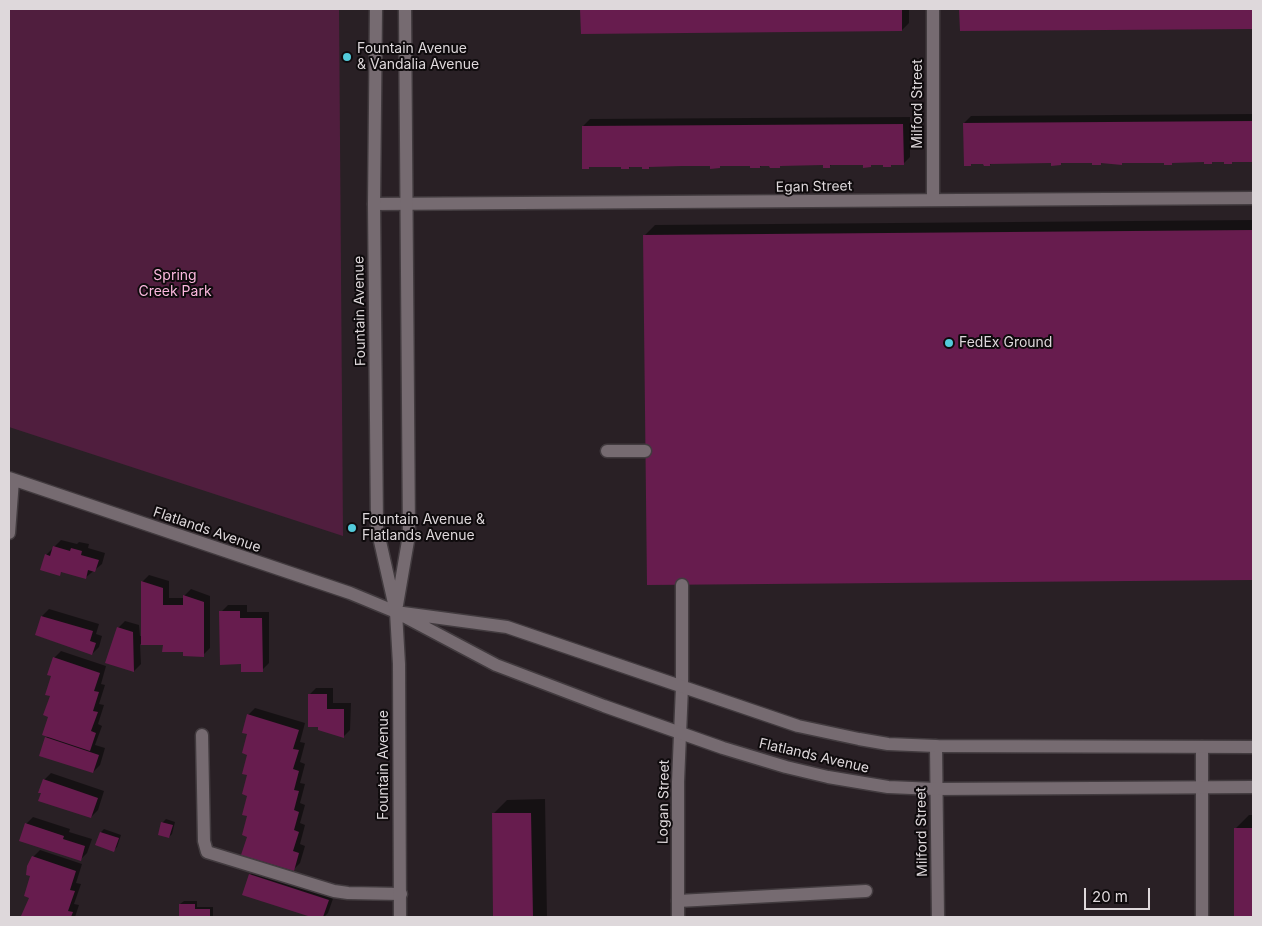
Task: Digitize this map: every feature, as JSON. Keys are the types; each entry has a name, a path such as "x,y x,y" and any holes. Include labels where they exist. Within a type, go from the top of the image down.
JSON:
{"main road":[{"name":"Fountain Avenue","path":"376,9 374,204 377,528 396,612 399,664 400,917"},
{"name":"Fountain Avenue","path":"396,612 410,535 405,9"},
{"name":"Milford Street","path":"933,9 933,200"},
{"name":"Egan Street","path":"374,204 1253,198"},
{"path":"607,451 645,451"},
{"name":"Flatlands Avenue","path":"11,479 350,593 396,612 496,664 680,734 786,767 828,777 888,787 936,789 1253,787"},
{"path":"9,533 11,479"},
{"name":"Logan Street","path":"678,917 682,585"},
{"name":"Flatlands Avenue","path":"396,612 507,627 790,723 827,734 888,744 936,746 1253,747"},
{"path":"202,735 204,841 207,852 334,891 401,894"},
{"name":"Milford Street","path":"936,746 938,917"},
{"path":"1202,747 1202,917"},
{"path":"678,901 866,891"}],"green space":[{"name":"Spring Creek Park","path":"9,9 339,9 343,536 9,427"}],"building":[{"path":"580,9 902,9 902,31 581,34"},
{"path":"959,9 1253,9 1253,29 960,31"},
{"path":"1253,121 1253,162 1232,162 1232,164 1224,164 1224,162 1212,162 1212,164 1204,164 1204,162 1172,163 1172,165 1164,165 1164,163 1122,163 1122,165 1101,163 1101,165 1092,165 1092,163 1061,163 1061,165 1051,166 1051,163 990,164 990,166 971,164 971,166 964,166 963,123"},
{"path":"903,124 904,165 891,165 891,167 871,165 871,167 863,168 863,165 830,165 830,168 823,168 823,165 780,166 780,168 770,168 769,166 750,168 750,166 720,166 720,168 710,169 710,166 682,166 649,167 649,169 642,169 642,167 621,169 621,167 589,167 589,169 582,169 582,126"},
{"name":"FedEx Ground","path":"1253,230 1253,580 647,585 643,235"},
{"path":"53,546 70,551 71,548 82,551 81,555 99,560 95,572 88,570 86,579 61,572 60,576 40,570 45,554 50,556"},
{"path":"141,581 163,588 163,605 183,605 183,595 204,602 204,657 183,656 183,652 162,652 163,645 141,645"},
{"path":"219,611 240,611 240,618 262,618 263,672 241,672 241,664 220,665"},
{"path":"41,616 93,631 90,641 96,643 92,655 35,635"},
{"path":"117,627 133,632 134,672 105,663"},
{"path":"53,657 100,673 94,691 99,692 93,711 98,712 91,731 96,733 90,751 42,735 48,717 43,715 50,696 45,695 51,676 47,675"},
{"path":"308,694 327,694 327,709 344,709 344,738 318,730 318,727 308,727"},
{"path":"247,714 299,730 293,749 299,750 293,769 299,771 294,790 299,791 294,810 299,812 294,830 299,832 293,851 299,853 294,871 241,855 247,837 242,835 247,816 242,815 247,796 242,794 247,775 242,774 247,755 242,753 247,734 242,733"},
{"path":"45,737 99,755 93,773 39,756"},
{"path":"43,779 98,798 91,818 38,801 41,793 38,793"},
{"path":"492,813 531,813 533,917 493,917"},
{"path":"161,822 173,825 169,838 158,835"},
{"path":"25,823 64,836 63,839 85,846 81,861 19,841"},
{"path":"1234,828 1253,828 1253,917 1234,917"},
{"path":"100,832 119,838 114,852 95,845"},
{"path":"32,856 76,871 70,890 75,891 68,911 73,912 71,917 21,916 29,898 24,896 30,876 26,875 27,866"},
{"path":"249,874 329,900 323,917 311,917 242,895"},
{"path":"179,904 195,904 195,909 210,909 210,917 179,917"}],"place":[{"name":"Fountain Avenue & Vandalia Avenue","path":"347,57"},
{"name":"FedEx Ground","path":"949,343"},
{"name":"Fountain Avenue & Flatlands Avenue","path":"352,528"}]}
